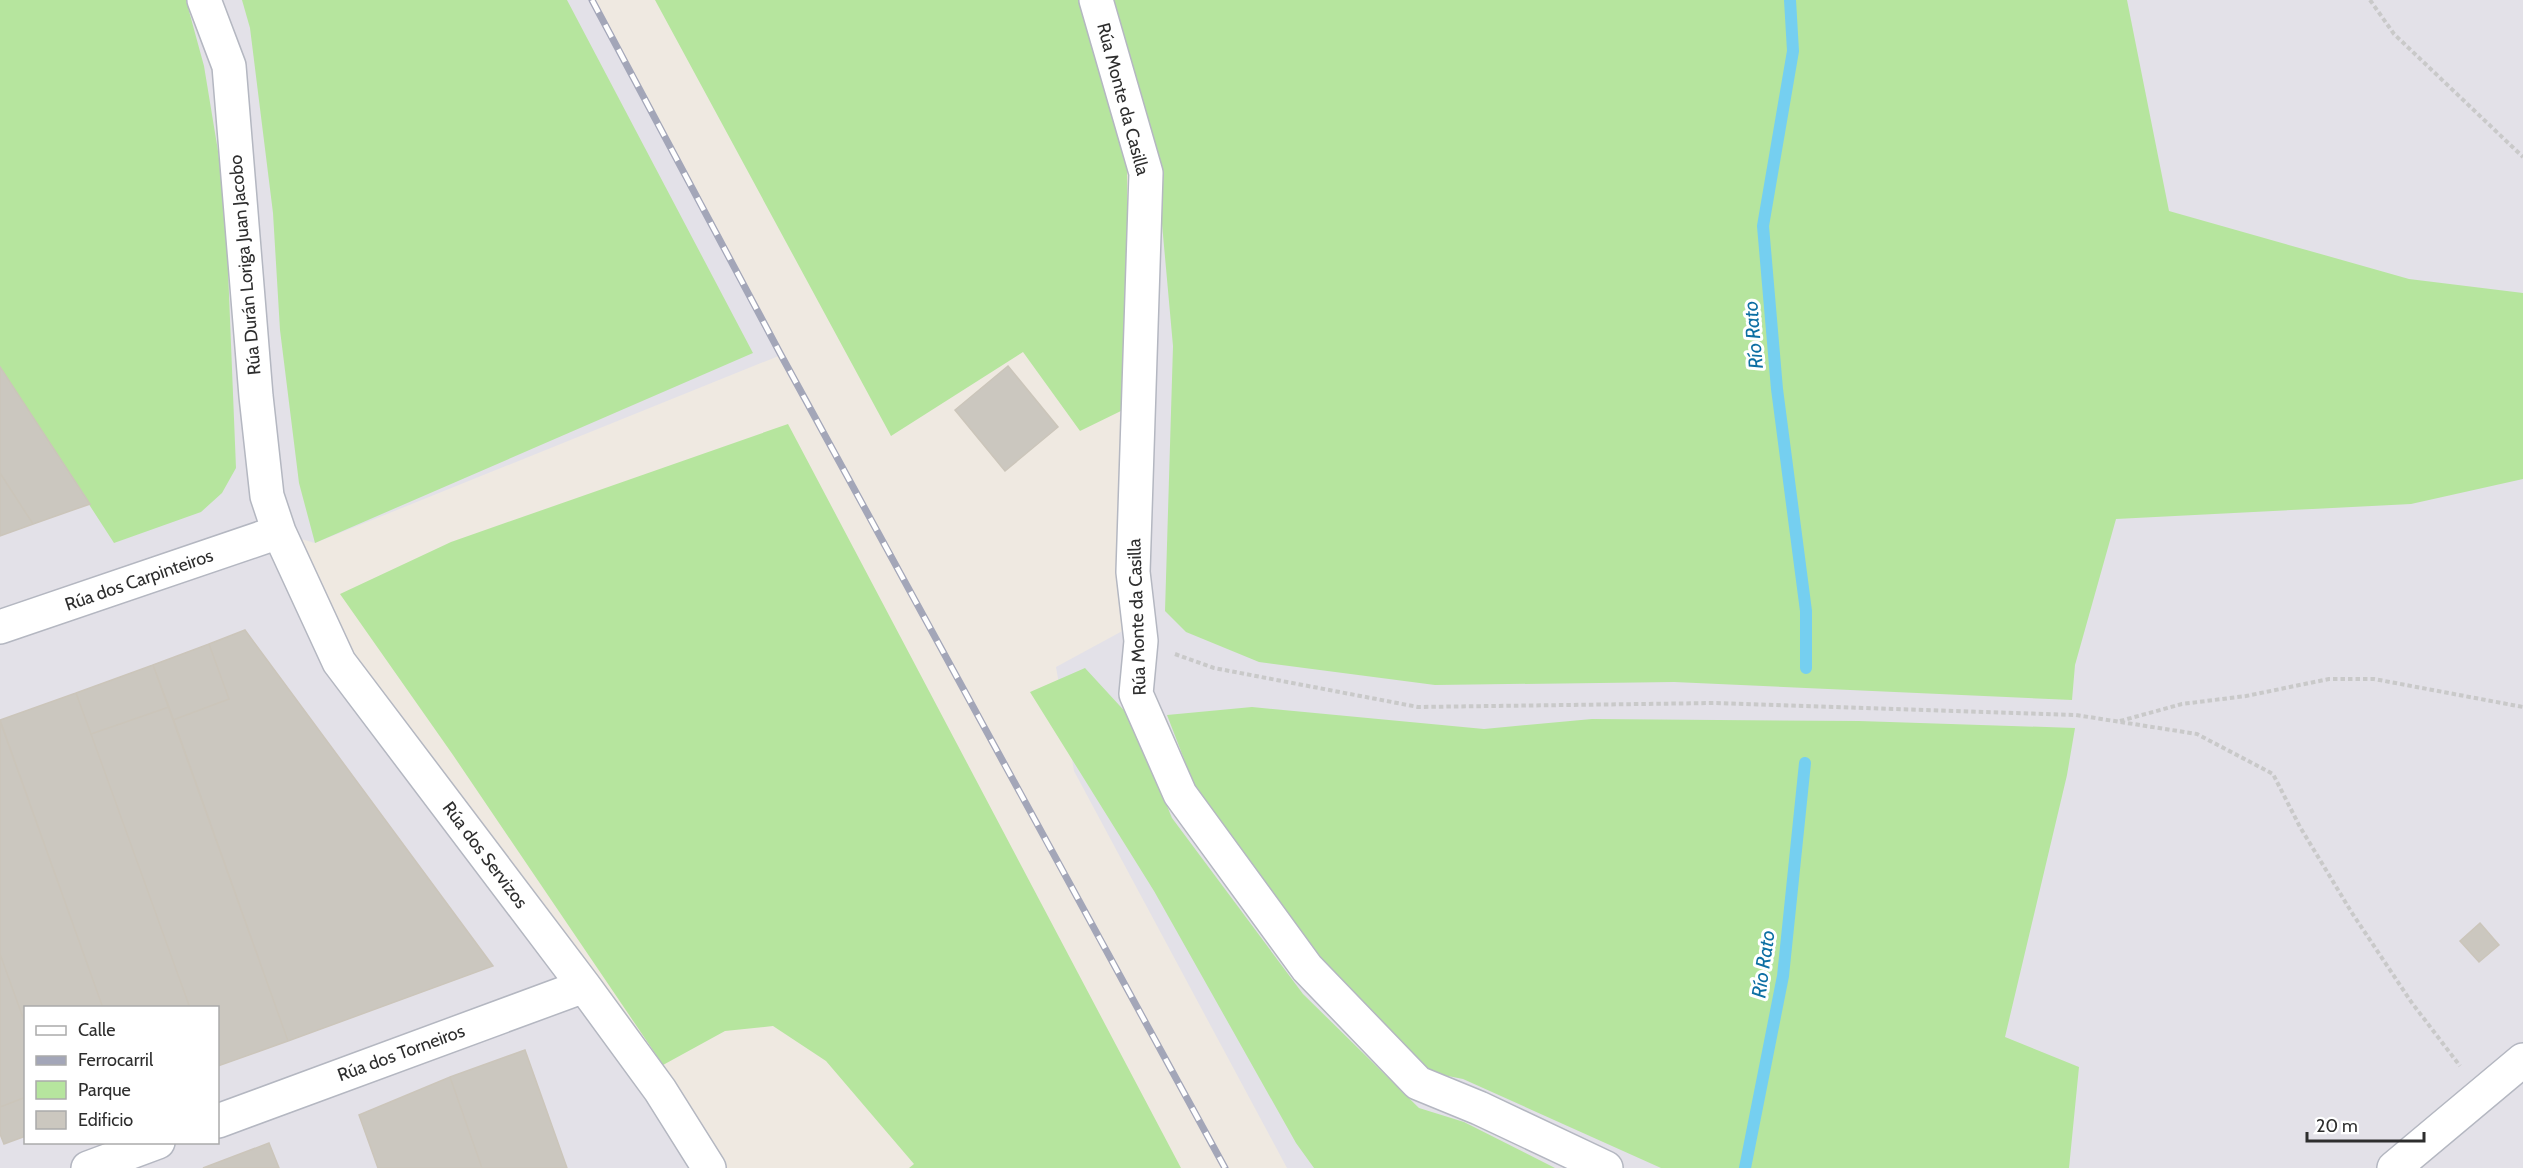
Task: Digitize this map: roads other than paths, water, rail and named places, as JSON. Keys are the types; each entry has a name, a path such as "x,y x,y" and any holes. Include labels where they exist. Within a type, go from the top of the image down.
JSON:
{"street":[{"name":"Rúa Durán Loriga Juan Jacobo","path":"204,0 229,66 259,430 267,496 279,532"},
{"name":"Rúa Monte da Casilla","path":"1096,0 1146,173 1133,572 1141,641 1136,694 1180,794 1307,968 1418,1083 1479,1108 1606,1168"},
{"name":"Rúa dos Carpinteiros","path":"0,627 279,532"},
{"name":"Rúa dos Servizos","path":"279,532 339,662 584,986 660,1090 709,1168"},
{"name":"Rúa dos Torneiros","path":"219,1121 584,986"},
{"path":"2394,1168 2523,1060"},
{"path":"88,1168 155,1144"}],"waterway":[{"name":"Río Rato","path":"1790,0 1793,51 1763,226 1777,389 1806,611 1806,668"},
{"name":"Río Rato","path":"1745,1168 1783,976 1805,763"}],"railway":[{"path":"592,0 781,355 1225,1168"}]}
